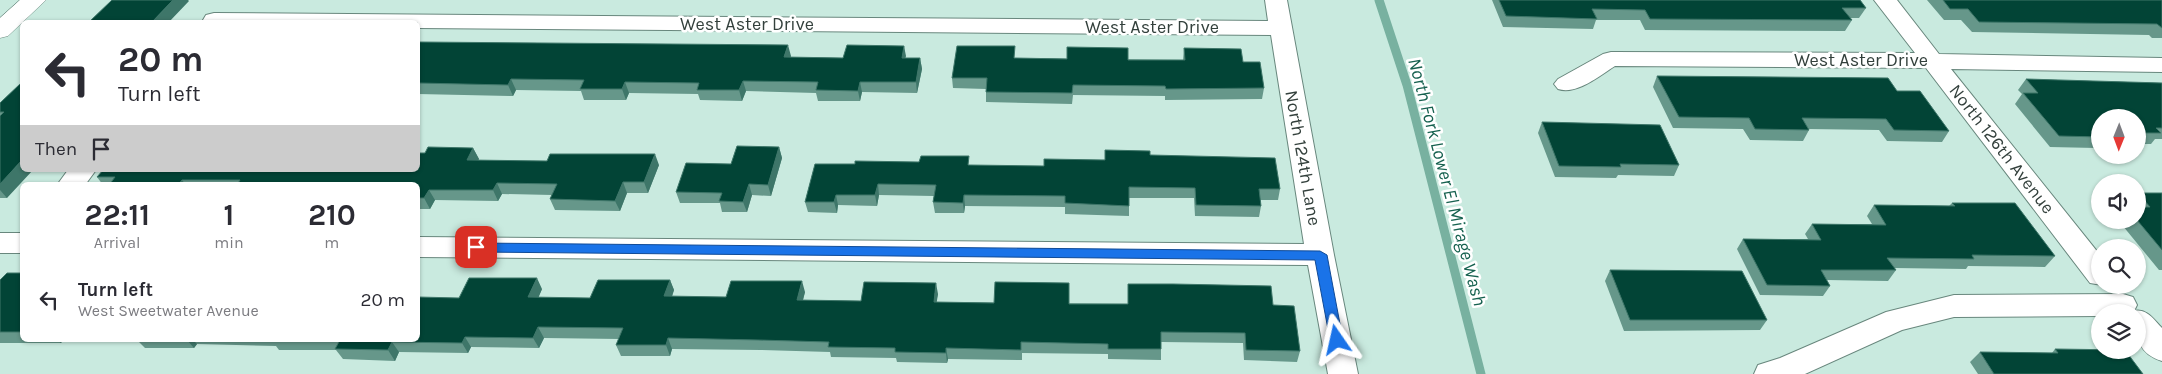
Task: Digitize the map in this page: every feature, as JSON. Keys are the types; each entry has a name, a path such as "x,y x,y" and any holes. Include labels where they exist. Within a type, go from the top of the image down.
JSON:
{"main road":[{"path":"0,31 34,0"}],"street":[{"path":"214,20 231,0"},
{"name":"North 124th Lane","path":"1276,0 1320,255 1343,374"},
{"name":"North 126th Avenue","path":"1885,0 2091,263"},
{"name":"West Aster Drive","path":"420,22 1280,28"},
{"name":"West Aster Drive","path":"1566,84 1611,59 1933,60 2162,65"},
{"path":"73,182 81,172"},
{"path":"420,247 1320,255"},
{"path":"1769,374 1790,367 1896,320 1954,306 2091,306"},
{"path":"2146,330 2162,349"}],"building":[{"path":"112,0 173,0 154,20 91,20"},
{"path":"1499,0 1860,0 1866,8 1842,8 1852,20 1650,19 1645,10 1592,9 1597,19 1506,16"},
{"path":"1943,0 2162,0 2162,28 2157,24 1979,22 1968,9 1950,9"},
{"path":"420,42 788,45 784,57 843,58 847,45 904,46 902,58 920,58 916,82 860,82 858,91 816,90 818,82 743,81 739,90 697,90 699,83 625,82 622,89 580,89 584,80 511,79 508,85 420,83"},
{"path":"957,46 1015,46 1014,58 1067,59 1067,47 1128,48 1128,60 1185,60 1184,48 1241,49 1243,62 1260,62 1264,88 1166,89 1165,86 1073,85 1072,93 986,92 987,78 952,78"},
{"path":"1657,76 1888,78 1897,91 1920,91 1949,131 1894,130 1886,119 1802,118 1809,130 1755,129 1749,118 1679,117"},
{"path":"2026,79 2162,83 2162,128 2156,128 2161,133 2146,133 2146,109 2091,109 2091,137 2059,136 2023,93 2038,93"},
{"path":"20,84 20,162 0,184 0,116 4,112 0,112 0,103"},
{"path":"1542,122 1660,125 1679,165 1620,164 1621,167 1559,166"},
{"path":"737,146 779,147 768,185 749,184 743,202 719,201 722,193 676,192 686,163 731,164"},
{"path":"428,147 473,148 467,160 547,161 550,154 655,154 644,182 623,182 615,201 550,199 557,184 497,183 493,190 429,190 424,198 420,198 420,182 239,182 240,180 182,180 180,182 111,182 115,177 97,177 101,172 420,172 420,153 425,153"},
{"path":"1105,150 1150,151 1150,155 1275,158 1280,189 1259,189 1261,206 1196,205 1195,188 1129,187 1129,206 1065,203 1065,196 964,195 963,203 933,202 936,185 878,184 875,195 836,195 834,202 805,202 815,164 855,164 855,161 919,162 921,156 969,156 968,165 1044,166 1044,159 1105,160"},
{"path":"2146,193 2162,193 2162,250 2144,229 2146,207 2150,207 2146,202"},
{"path":"1952,203 2015,203 2055,256 1972,255 1974,259 1887,258 1896,270 1821,270 1830,286 1767,285 1743,239 1821,240 1812,224 1886,225 1874,205 1955,206"},
{"path":"1610,270 1742,271 1767,320 1630,320"},
{"path":"7,273 20,273 20,332 0,332 0,280"},
{"path":"469,278 537,278 528,297 590,298 598,280 670,280 664,296 726,297 731,281 802,281 797,300 861,301 864,282 936,283 934,302 994,303 995,282 1069,283 1069,304 1128,304 1128,284 1271,286 1273,305 1294,306 1300,351 1246,350 1245,333 1161,332 1161,349 1108,349 1108,344 1021,342 1021,350 946,348 946,353 895,352 895,348 828,347 829,342 758,340 668,338 666,345 616,345 623,328 538,327 533,338 465,337 462,343 392,342 420,342 420,297 459,298"},
{"path":"339,342 392,342 388,350 335,349"},
{"path":"2055,349 2091,350 2091,359 2132,359 2143,374 1994,374 1980,352 2058,353"}],"waterway":[{"name":"North Fork Lower El Mirage Wash","path":"1379,0 1407,85 1481,374"}],"route":[{"path":"476,247 1320,255 1337,340"}]}
